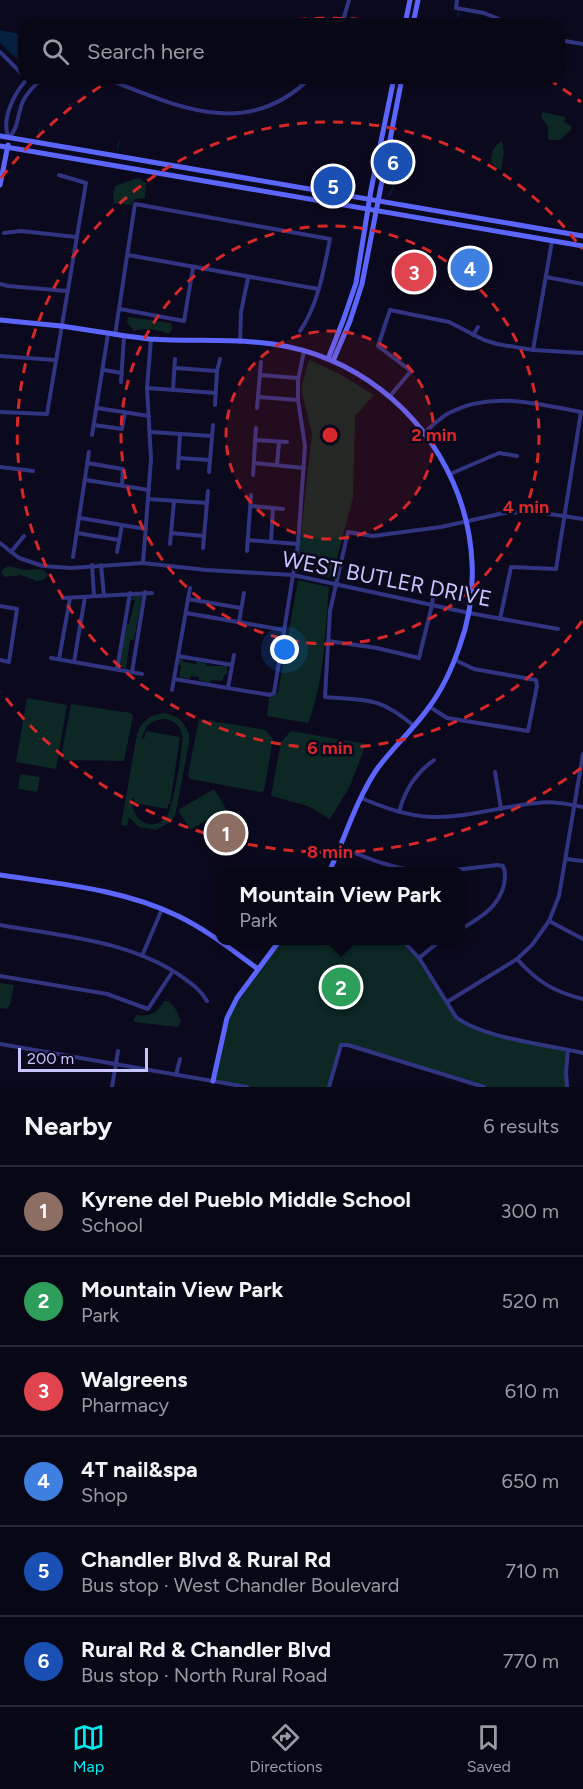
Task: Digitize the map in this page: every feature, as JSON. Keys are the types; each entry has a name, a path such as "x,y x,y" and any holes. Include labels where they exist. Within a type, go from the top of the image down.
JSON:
{"street":[{"path":"344,18 349,0"},
{"path":"406,18 410,0"},
{"path":"414,18 418,0"},
{"path":"457,0 456,8 484,13 496,18"},
{"path":"565,41 583,44"},
{"path":"0,52 18,70"},
{"path":"9,138 6,130 12,103 22,84"},
{"path":"0,185 9,138 15,131 22,102 36,84"},
{"path":"121,84 196,111 223,114 248,112 273,105 302,84"},
{"path":"362,269 368,208 393,84"},
{"path":"331,360 362,269 401,84"},
{"path":"0,136 583,236"},
{"path":"0,146 583,246"},
{"path":"0,412 47,414 86,183 59,175"},
{"path":"115,334 135,204 330,239 318,289 309,315 300,331"},
{"path":"497,231 499,221"},
{"path":"4,233 21,231 76,237"},
{"path":"532,350 552,241"},
{"path":"128,255 318,289"},
{"path":"120,309 183,321 193,268"},
{"path":"546,277 583,284"},
{"path":"240,342 241,312 248,278"},
{"path":"0,284 67,291"},
{"path":"390,396 411,371 378,346 390,310 438,318 497,345 583,353"},
{"path":"0,320 151,339 273,344 304,351 361,374 390,396 425,432 438,452 460,497 467,522 472,560 469,613 455,660 430,707 378,768 361,798 330,867"},
{"path":"473,334 477,327"},
{"path":"92,435 108,333"},
{"path":"121,382 124,336"},
{"path":"143,562 148,499 150,432 147,388 151,339"},
{"path":"174,679 272,694 297,544 305,436 298,400 298,378 304,351"},
{"path":"0,356 56,360"},
{"path":"173,390 175,359"},
{"path":"215,405 220,359"},
{"path":"257,408 261,362"},
{"path":"175,368 217,371"},
{"path":"104,370 122,373"},
{"path":"260,375 298,378"},
{"path":"147,388 216,393"},
{"path":"258,397 298,400"},
{"path":"425,432 449,412 472,403 496,400 524,402 581,412 556,569 511,567 500,619"},
{"path":"97,408 148,416"},
{"path":"94,425 122,429 125,412"},
{"path":"210,472 213,425"},
{"path":"253,475 256,428"},
{"path":"150,432 212,436"},
{"path":"178,468 180,434"},
{"path":"255,440 287,442"},
{"path":"277,465 279,442"},
{"path":"73,557 89,452"},
{"path":"450,474 499,453 517,456"},
{"path":"178,458 210,460"},
{"path":"87,463 122,468 124,470 122,486"},
{"path":"254,463 304,468"},
{"path":"0,467 33,471"},
{"path":"86,480 148,490"},
{"path":"204,548 208,491"},
{"path":"247,550 251,495"},
{"path":"148,499 207,503"},
{"path":"171,544 174,501"},
{"path":"250,506 283,509"},
{"path":"271,542 273,508"},
{"path":"414,726 385,704 325,697 328,641 335,583 348,532 373,536 467,522 504,513 537,512 583,519"},
{"path":"80,518 146,529"},
{"path":"117,552 122,525"},
{"path":"77,533 119,540"},
{"path":"171,533 204,536"},
{"path":"11,552 24,536"},
{"path":"248,540 297,544"},
{"name":"WEST BUTLER DRIVE","path":"0,543 19,558 43,566 71,568 143,562 206,570 293,574 469,613 558,629"},
{"path":"92,565 99,596"},
{"path":"99,596 101,565"},
{"path":"328,641 367,646 419,658 435,583"},
{"path":"172,690 190,588"},
{"path":"132,672 145,592"},
{"path":"239,622 244,592"},
{"path":"117,669 129,593"},
{"path":"63,598 152,593"},
{"path":"74,662 85,597"},
{"path":"59,659 70,598"},
{"path":"188,599 241,608"},
{"path":"0,606 17,609 9,662 0,660"},
{"path":"186,613 284,630"},
{"path":"228,688 234,655"},
{"path":"178,656 232,665"},
{"path":"51,658 142,674"},
{"path":"430,707 447,718 528,731 537,686 536,680 474,669 455,660"},
{"path":"447,1002 517,959 549,921 559,896 583,754"},
{"path":"399,812 403,797 415,777 434,760"},
{"path":"495,772 501,808"},
{"path":"361,798 420,817 448,817 536,803 583,807"},
{"path":"340,847 392,867"},
{"path":"566,858 583,861"},
{"path":"465,870 503,866 506,872 502,892 497,902 484,916 465,927"},
{"path":"0,875 123,895 162,909 202,929 216,939"},
{"path":"142,956 162,909"},
{"path":"549,921 583,939"},
{"path":"0,926 98,943 142,956 173,971 201,990 207,1001"},
{"path":"224,945 258,969"},
{"path":"213,1084 226,1018 237,998 276,945"},
{"path":"407,945 419,958 456,1017 472,1028 583,1053"},
{"path":"419,958 435,945"},
{"path":"517,959 532,976 547,987 583,999"},
{"path":"0,976 107,994 148,1009 173,971"},
{"path":"0,1044 177,1075 213,1084 247,1087"},
{"path":"329,1087 341,1045 484,1087"},
{"path":"567,1087 568,1050"},
{"path":"112,1087 118,1051"},
{"path":"177,1075 180,1059"}],"green space":[{"path":"542,112 565,117 564,122 571,126 571,130 560,140 550,140 548,126 541,117"},
{"path":"502,141 504,152 501,170 493,164 491,156 495,147"},
{"path":"138,178 146,183 145,198 135,199 131,205 114,203 115,186"},
{"path":"128,317 170,323 173,327 169,334 143,329 134,331 127,322"},
{"path":"309,360 338,373 374,395 355,416 353,497 332,578 297,569 312,434 301,389"},
{"path":"9,566 24,570 40,569 48,575 43,580 37,581 21,575 4,577 1,573"},
{"path":"298,580 329,587 321,673 308,723 267,716 269,698 278,692"},
{"path":"136,594 142,596 134,640 130,640 126,669 118,665 126,624 129,624 135,600 130,600"},
{"path":"182,658 184,662 196,664 197,661 206,663 206,666 227,666 227,674 222,681 212,680 210,683 199,680 199,677 191,676 190,679 179,677 181,666 178,665"},
{"path":"27,698 67,705 56,769 16,762"},
{"path":"71,704 131,713 133,716 124,761 64,760 61,757"},
{"path":"163,713 176,717 189,734 175,816 170,822 156,830 139,827 129,817 127,826 121,825 137,734 147,719","holes":["166,719 174,722 182,734 175,789 167,816 161,822 149,824 143,822 134,812 132,798 134,798 134,803 168,809 180,737 146,731 142,739 145,730 150,724"]},
{"path":"199,719 266,730 273,739 264,791 190,779 188,775"},
{"path":"291,731 366,744 350,786 330,819 308,806 271,796 281,742"},
{"path":"20,774 40,777 37,792 18,789"},
{"path":"214,789 226,809 190,830 178,810"},
{"path":"277,945 406,945 419,958 456,1017 472,1028 568,1050 567,1087 484,1087 342,1045 329,1087 247,1087 213,1081 227,1018"},
{"path":"0,983 14,985 7,1009 0,1008"},
{"path":"164,1001 169,1001 177,1011 181,1022 177,1027 134,1022 136,1015 153,1013"}],"water":[{"path":"0,30 18,34 18,59 17,59 0,43"}],"waterway":[{"path":"458,17 459,9"},
{"path":"39,134 40,128"},
{"path":"118,148 119,142"},
{"path":"389,196 395,183"}],"place":[{"name":"Rural Rd & Chandler Blvd","path":"393,162"},
{"name":"Chandler Blvd & Rural Rd","path":"333,186"},
{"name":"4T nail&spa","path":"470,268"},
{"name":"Walgreens","path":"414,272"},
{"name":"Kyrene del Pueblo Middle School","path":"226,833"},
{"name":"Mountain View Park","path":"341,987"}]}
